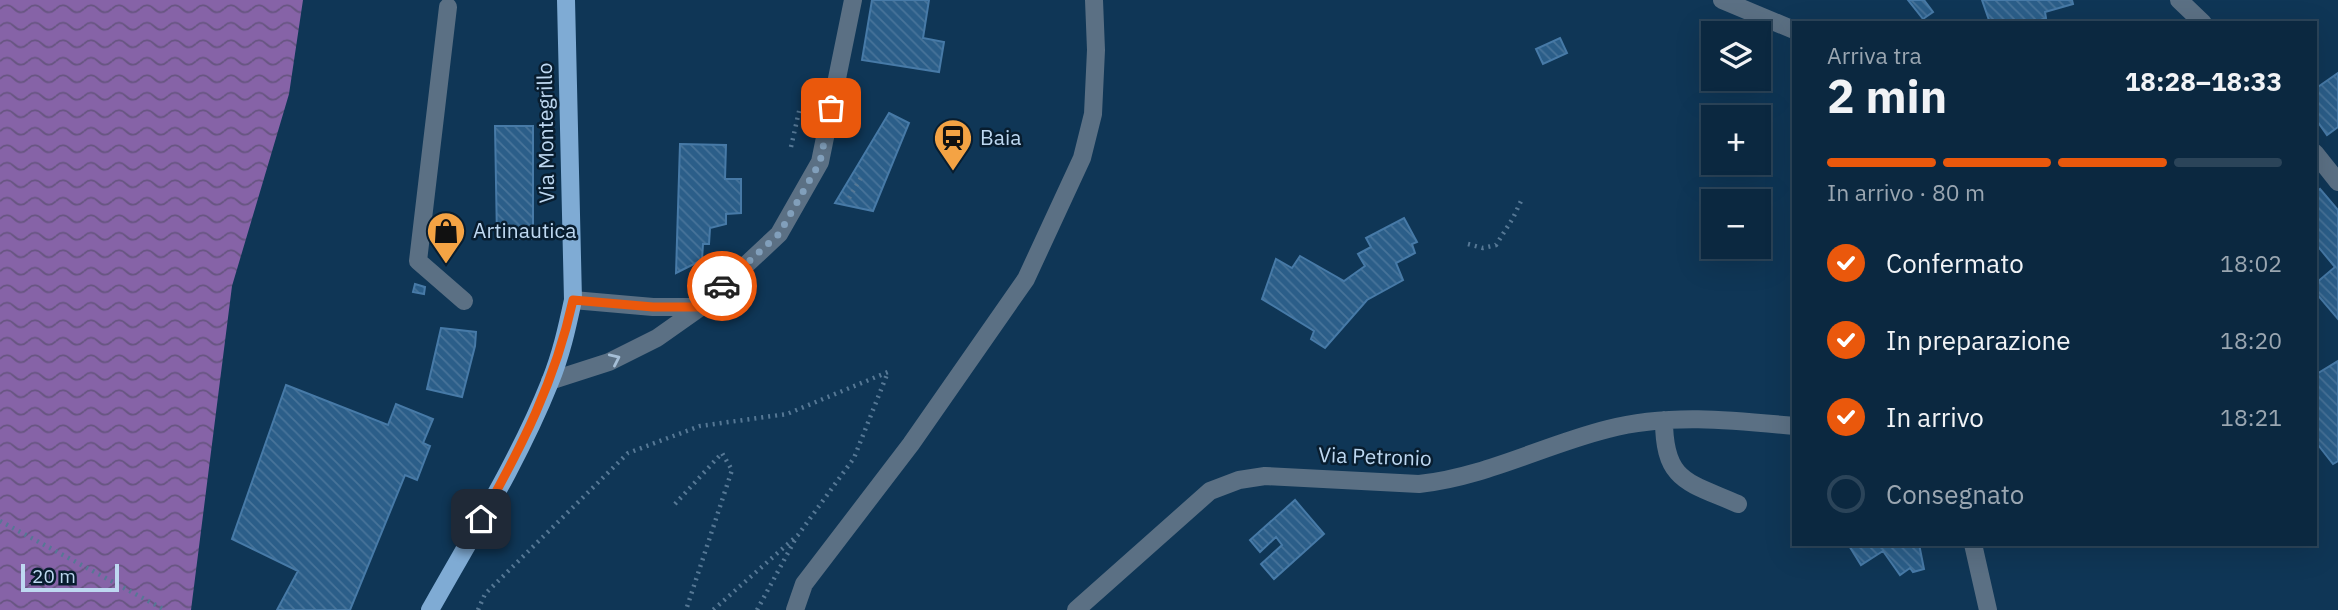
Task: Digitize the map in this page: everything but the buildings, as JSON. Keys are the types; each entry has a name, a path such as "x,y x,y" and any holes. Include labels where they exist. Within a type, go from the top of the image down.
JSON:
{"main road":[{"name":"Via Montegrillo","path":"430,610 519,450 550,381 564,341 573,300 566,0"}],"street":[{"path":"550,381 609,362 657,338 701,307 779,234 820,162 853,0"},
{"path":"795,610 804,584 911,444 1026,279 1082,159 1090,125 1095,82 1094,0"},
{"path":"1722,0 1792,29"},
{"path":"2179,0 2201,21"},
{"path":"448,8 418,261 464,301"},
{"path":"2317,156 2338,182"},
{"path":"573,300 653,307 701,307"},
{"path":"1664,420 1667,456 1682,479 1738,504"},
{"name":"Via Petronio","path":"1076,610 1210,491 1239,480 1265,475 1419,484 1441,482 1487,470 1609,428 1664,420 1740,421 1792,426"},
{"path":"1972,546 1988,610"}],"path":[{"path":"790,147 800,107"},
{"path":"849,198 862,177"},
{"path":"1468,244 1483,248 1496,245 1522,199"},
{"path":"478,610 485,594 628,453 700,426 787,414 888,372 854,458 798,535 757,610"},
{"path":"675,504 722,453 732,470 686,610"},
{"path":"0,521 165,610"},
{"path":"713,610 798,535"}],"water":[{"path":"0,0 303,0 289,94 232,286 191,610 0,610"}],"way so far":[{"path":"722,286 779,234 820,162 831,108"}],"place":[{"name":"Baia","path":"953,172"},
{"name":"Artinautica","path":"446,265"}],"route":[{"path":"481,519 519,450 550,381 564,341 573,300 653,307 701,307 722,286"}]}
